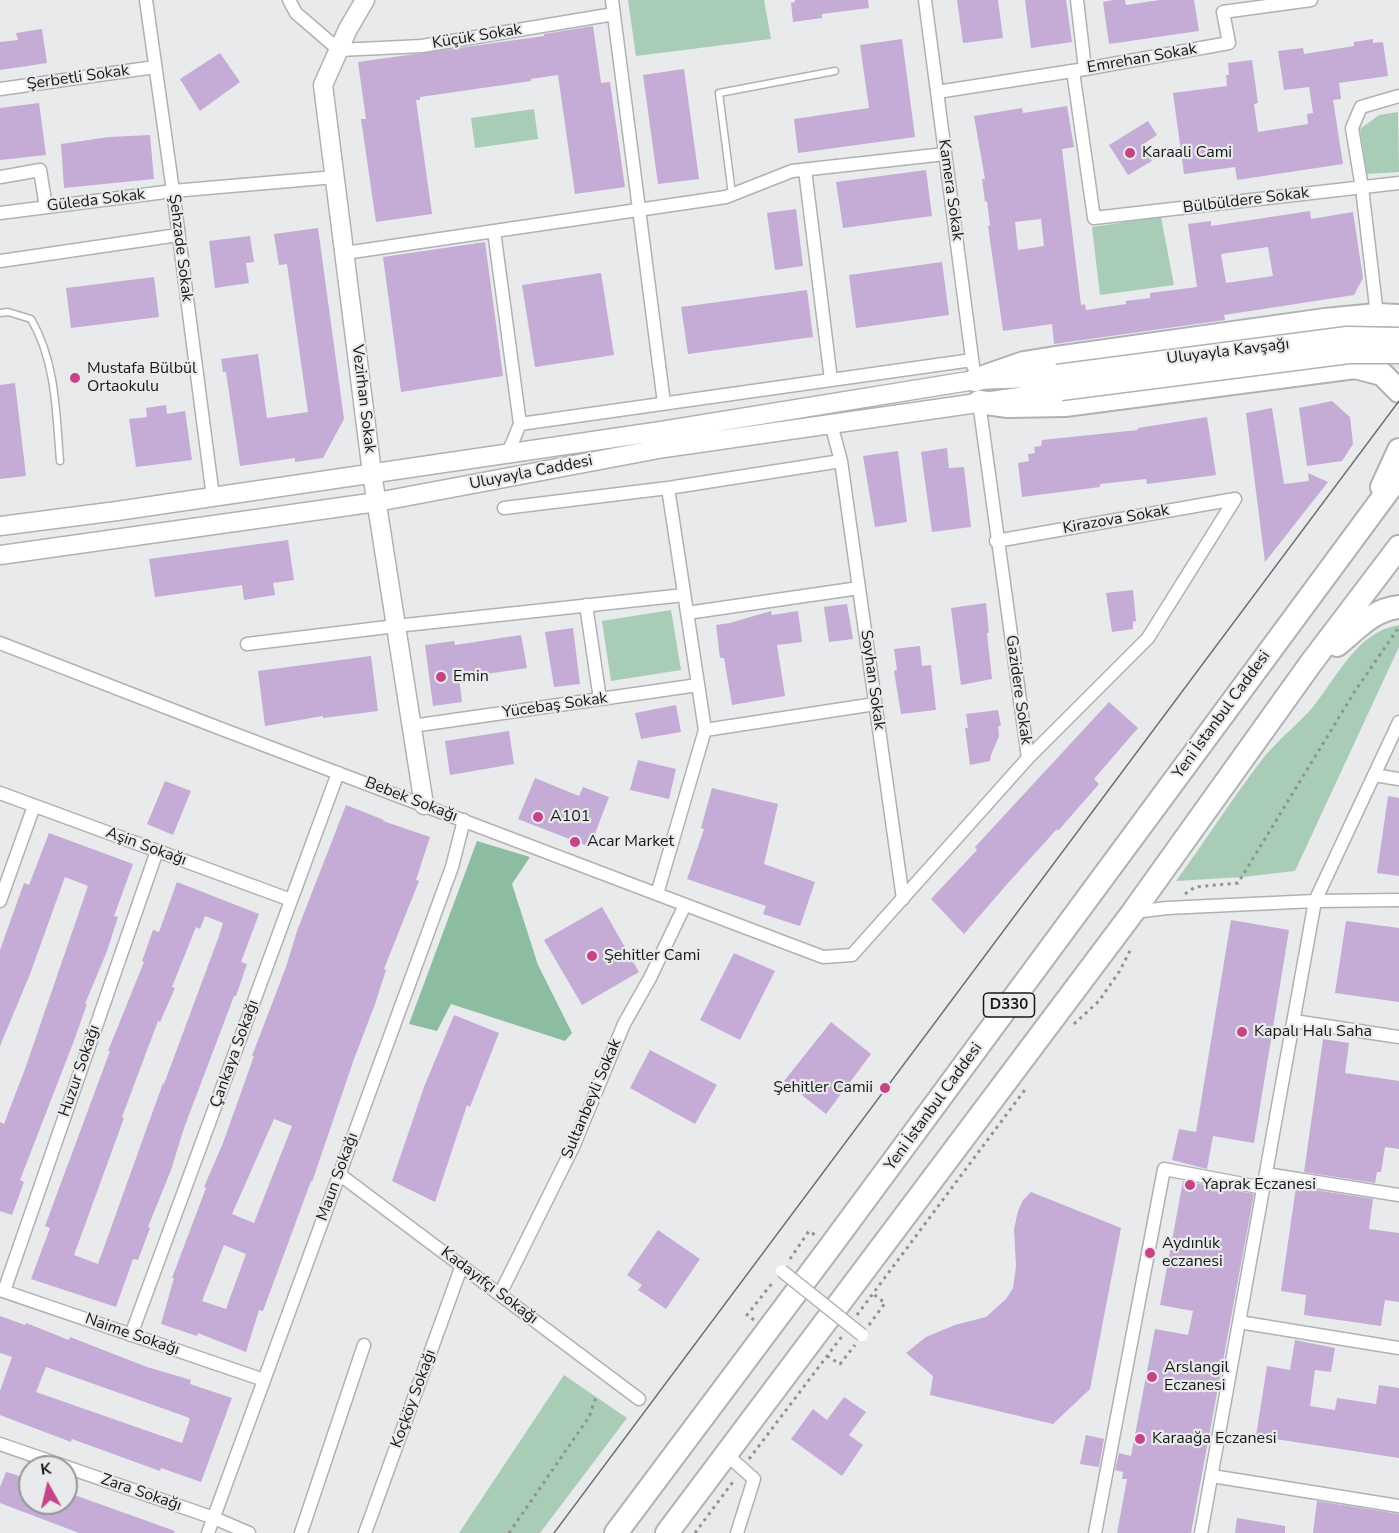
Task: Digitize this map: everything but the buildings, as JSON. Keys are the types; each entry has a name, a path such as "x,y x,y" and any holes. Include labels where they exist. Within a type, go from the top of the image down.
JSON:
{"highway":[{"path":"973,370 1325,320 1388,316"},
{"path":"979,402 1008,406 1065,405 1344,367 1373,370 1388,358 1392,351 1388,316"},
{"path":"1388,316 1363,324 1356,337 1357,352 1366,364 1390,380 1399,390"},
{"path":"1370,514 1399,450"},
{"name":"Yeni İstanbul Caddesi","path":"616,1533 831,1247 1399,476"},
{"name":"D330","path":"667,1533 734,1461 1311,663 1399,548"},
{"path":"1311,663 1366,620 1378,613 1399,607"}],"main road":[{"name":"Vezirhan Sokak","path":"365,0 348,29 323,85 372,473 424,805"},
{"name":"Uluyayla Kavşağı","path":"1059,382 1347,336 1399,337"},
{"name":"Uluyayla Kavşağı","path":"1059,382 1349,354 1399,354"},
{"name":"Uluyayla Caddesi","path":"0,526 672,429 973,370 1059,382"},
{"name":"Uluyayla Caddesi","path":"0,555 377,502 664,448 979,402 1059,382"}],"street":[{"name":"Şehzade Sokak","path":"146,0 213,497"},
{"path":"289,0 296,13 339,50"},
{"path":"612,0 664,404"},
{"name":"Kamera Sokak","path":"924,0 973,370"},
{"path":"1077,0 1079,70"},
{"name":"Emrehan Sokak","path":"937,92 1079,70 1229,43 1223,12 1311,0"},
{"name":"Küçük Sokak","path":"339,50 422,46 614,14"},
{"name":"Şerbetli Sokak","path":"0,89 155,67"},
{"name":"Bülbüldere Sokak","path":"1079,70 1094,218 1399,183"},
{"path":"1388,316 1352,128 1361,107 1399,96"},
{"path":"345,253 732,195 792,171 945,154"},
{"path":"0,177 40,170 46,207"},
{"path":"805,170 831,380"},
{"name":"Güleda Sokak","path":"0,213 173,191 335,177"},
{"path":"494,231 520,424 508,453"},
{"path":"0,261 178,235"},
{"path":"520,424 831,380 973,370"},
{"name":"Gazidere Sokak","path":"823,957 852,955 1028,758 996,541 979,402"},
{"name":"Soyhan Sokak","path":"831,424 841,461 903,899"},
{"path":"504,508 668,488 841,461"},
{"path":"657,894 705,730 668,488"},
{"name":"Kirazova Sokak","path":"996,541 1235,499 1148,638 1028,758"},
{"path":"687,613 859,588"},
{"path":"247,644 684,595"},
{"path":"586,605 600,699"},
{"name":"Bebek Sokağı","path":"0,643 823,957"},
{"name":"Yücebaş Sokak","path":"412,726 698,685"},
{"path":"705,730 875,704"},
{"path":"1201,1533 1315,901 1399,722"},
{"name":"Çankaya Sokağı","path":"131,1335 338,773"},
{"path":"1374,775 1399,779"},
{"name":"Aşin Sokağı","path":"0,793 291,900"},
{"path":"0,901 34,806"},
{"name":"Maun Sokağı","path":"208,1533 452,867 464,820"},
{"name":"Huzur Sokağı","path":"2,1291 157,851"},
{"path":"1133,912 1167,908 1315,901 1399,900"},
{"name":"Sultanbeyli Sokak","path":"500,1294 574,1145 624,1024 650,978 686,904"},
{"path":"1294,1021 1399,1036"},
{"path":"1095,1533 1164,1169 1264,1188"},
{"name":"Kadayıfçı Sokağı","path":"339,1174 639,1399"},
{"path":"1266,1174 1399,1195"},
{"name":"Koçköy Sokağı","path":"365,1533 462,1265"},
{"path":"782,1271 862,1335"},
{"name":"Naime Sokağı","path":"2,1291 264,1380"},
{"path":"1239,1322 1399,1348"},
{"path":"301,1533 364,1345"},
{"name":"Zara Sokağı","path":"0,1443 214,1518 249,1533"},
{"path":"734,1461 754,1479 736,1533"},
{"path":"1212,1476 1399,1506"}],"lane":[{"path":"732,195 719,93 835,71"},
{"path":"0,313 8,312 31,319 41,336 52,375 60,460"}],"path":[{"path":"1167,908 1195,887 1238,884 1355,691 1399,627"},
{"path":"1068,1033 1109,986 1119,972 1135,940"},
{"path":"854,1320 1033,1079"},
{"path":"695,1533 734,1461 847,1329"},
{"path":"509,1533 589,1417 596,1397"}],"green space":[{"path":"628,0 764,0 771,39 636,56"},
{"path":"534,109 538,139 475,148 471,118"},
{"path":"1398,112 1399,172 1367,174 1360,129 1379,115"},
{"path":"1161,217 1174,285 1100,295 1092,227"},
{"path":"671,610 681,670 611,681 602,621"},
{"path":"1399,625 1399,647 1295,871 1176,881 1264,757 1312,708 1359,646 1384,629"},
{"path":"477,841 530,857 512,884 538,965 572,1033 565,1041 451,1004 437,1031 409,1024"},
{"path":"564,1375 627,1418 540,1533 459,1533"}],"tram line":[{"path":"554,1533 1399,401"}],"place":[{"name":"Karaali Cami","path":"1130,153"},
{"name":"Mustafa Bülbül Ortaokulu","path":"75,378"},
{"name":"Emin","path":"441,677"},
{"name":"A101","path":"538,817"},
{"name":"Acar Market","path":"575,842"},
{"name":"Şehitler Cami","path":"592,956"},
{"name":"Kapalı Halı Saha","path":"1242,1032"},
{"name":"Şehitler Camii","path":"885,1088"},
{"name":"Yaprak Eczanesi","path":"1190,1185"},
{"name":"Aydınlık eczanesi","path":"1150,1253"},
{"name":"Arslangil Eczanesi","path":"1152,1377"},
{"name":"Karaağa Eczanesi","path":"1140,1439"}]}
